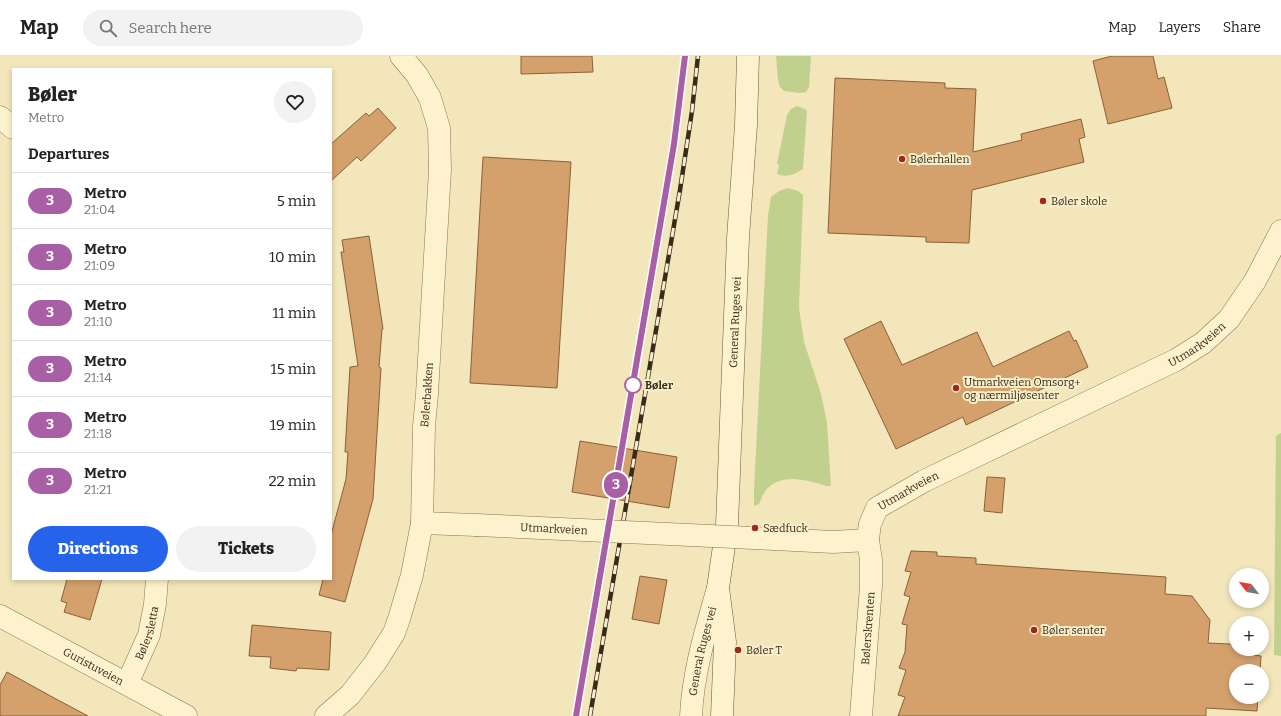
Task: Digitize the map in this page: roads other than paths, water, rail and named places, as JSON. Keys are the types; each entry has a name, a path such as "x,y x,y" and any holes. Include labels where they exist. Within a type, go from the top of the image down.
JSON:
{"street":[{"name":"Bølerbakken","path":"326,716 350,695 375,663 394,633 412,575 422,523 424,426 440,170 439,128 430,98 417,75 401,56"},
{"name":"General Ruges vei","path":"691,716 692,698 703,640 718,588 727,525 738,238 747,118 748,56"},
{"path":"0,117 12,127"},
{"name":"Utmarkveien","path":"422,523 833,542 868,540 870,524 877,508 887,502 924,481 1176,360 1203,343 1229,319 1255,282 1281,231"},
{"name":"Bølerskrenten","path":"861,716 871,586 871,560 868,540"},
{"name":"Bølersletta","path":"127,684 149,635 155,604 157,580"},
{"name":"General Ruges vei","path":"718,588 725,642 722,716"},
{"name":"Guristuveien","path":"0,616 186,716"}],"railway":[{"path":"576,716 674,144 685,56"},
{"path":"590,716 680,190 692,111 698,56"}],"metro line":[{"name":"3","path":"576,716 674,144 685,56"}],"place":[{"name":"Bølerhallen","path":"902,159"},
{"name":"Bøler skole","path":"1043,201"},
{"name":"Bøler","path":"633,385"},
{"name":"Utmarkveien Omsorg+ og nærmiljøsenter","path":"956,388"},
{"name":"Sædfuck","path":"755,528"},
{"name":"Bøler senter","path":"1034,630"},
{"name":"Bøler T","path":"738,650"}]}
